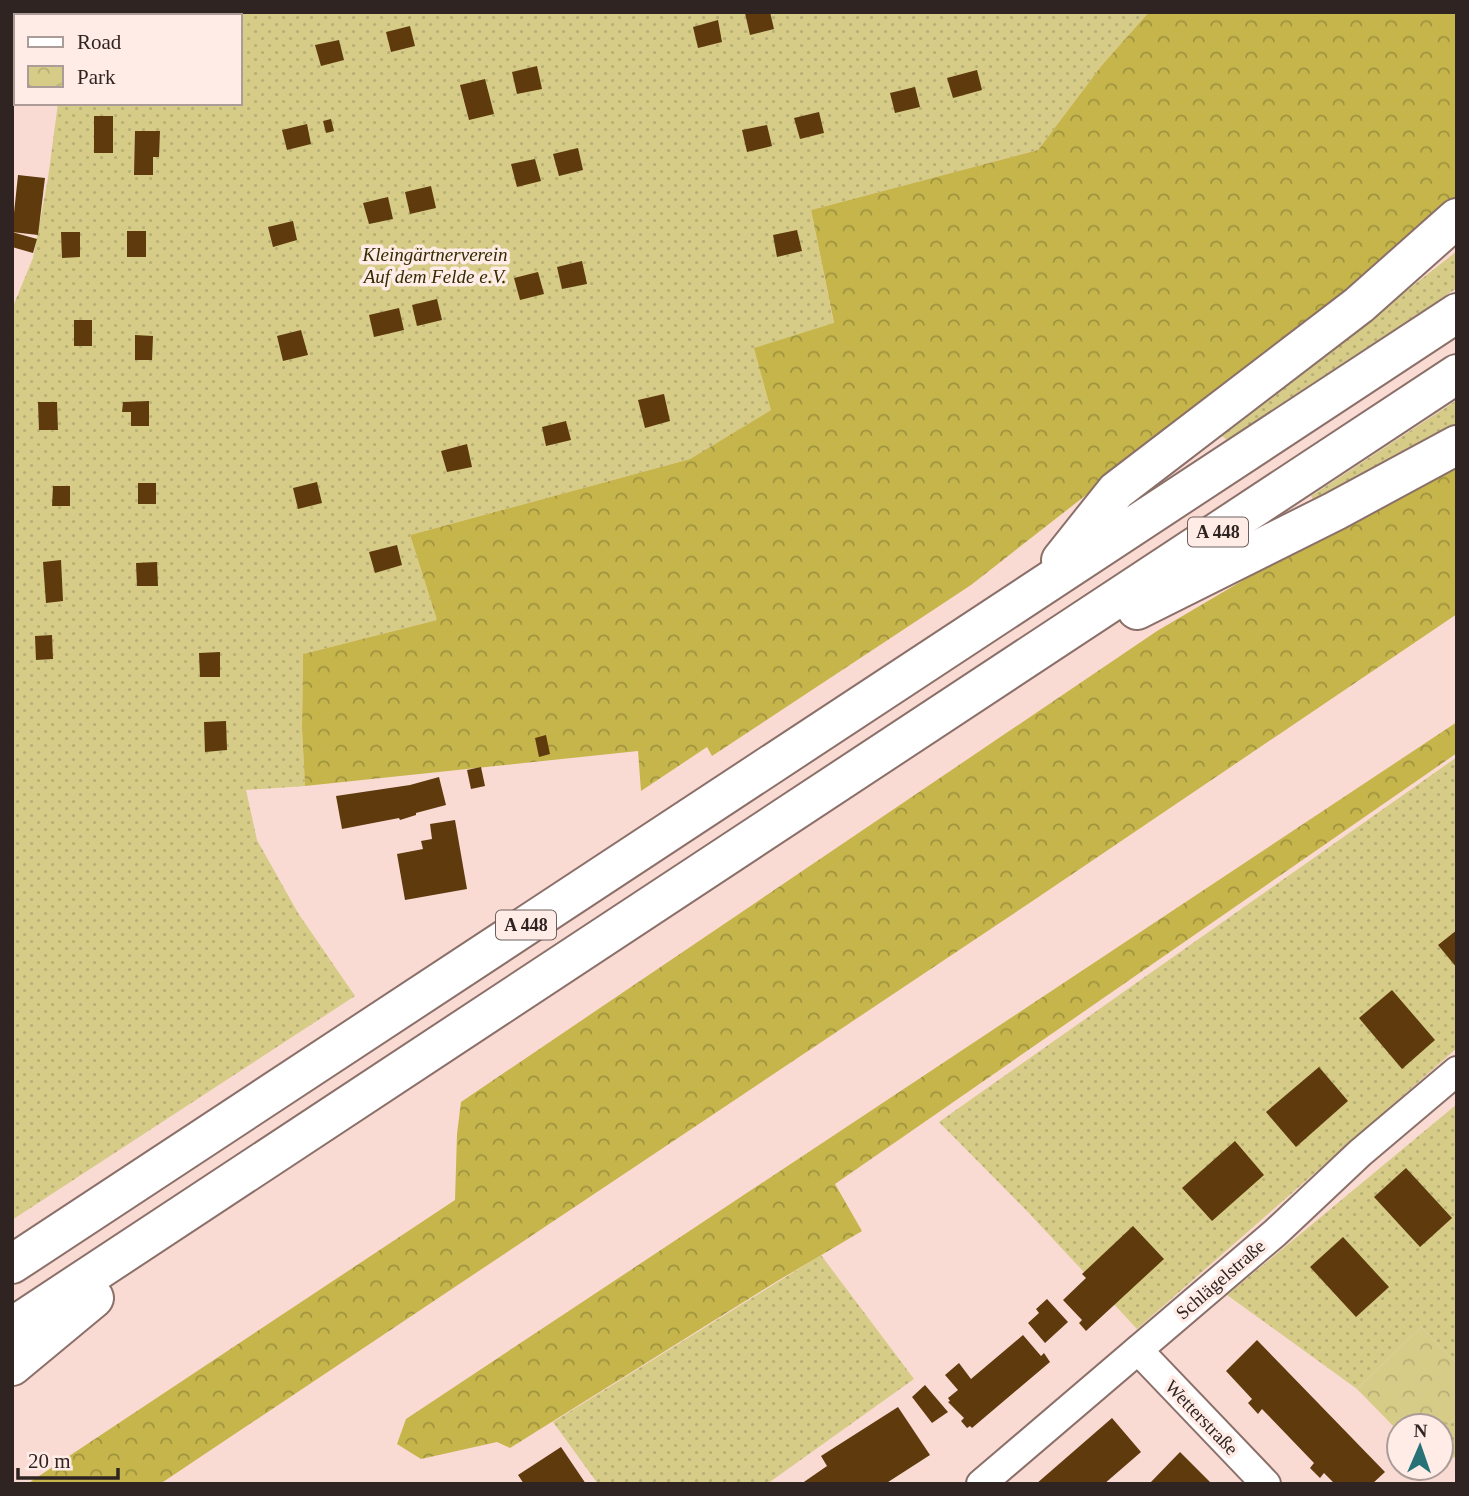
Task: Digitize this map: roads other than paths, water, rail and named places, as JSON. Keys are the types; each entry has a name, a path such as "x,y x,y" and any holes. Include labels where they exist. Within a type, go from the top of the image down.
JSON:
{"highway":[{"path":"1040,586 1116,491 1359,305 1457,218"},
{"name":"A 448","path":"12,1264 1457,313"},
{"name":"A 448","path":"12,1327 1457,374"},
{"path":"979,690 1323,517 1457,445"},
{"path":"12,1366 238,1177"}],"street":[{"name":"Schlägelstraße","path":"981,1484 1275,1233 1360,1153 1457,1071"},
{"name":"Wetterstraße","path":"1138,1350 1266,1484"}],"park label":[{"name":"Kleingärtnerverein Auf dem Felde e.V.","path":"435,265"}]}
